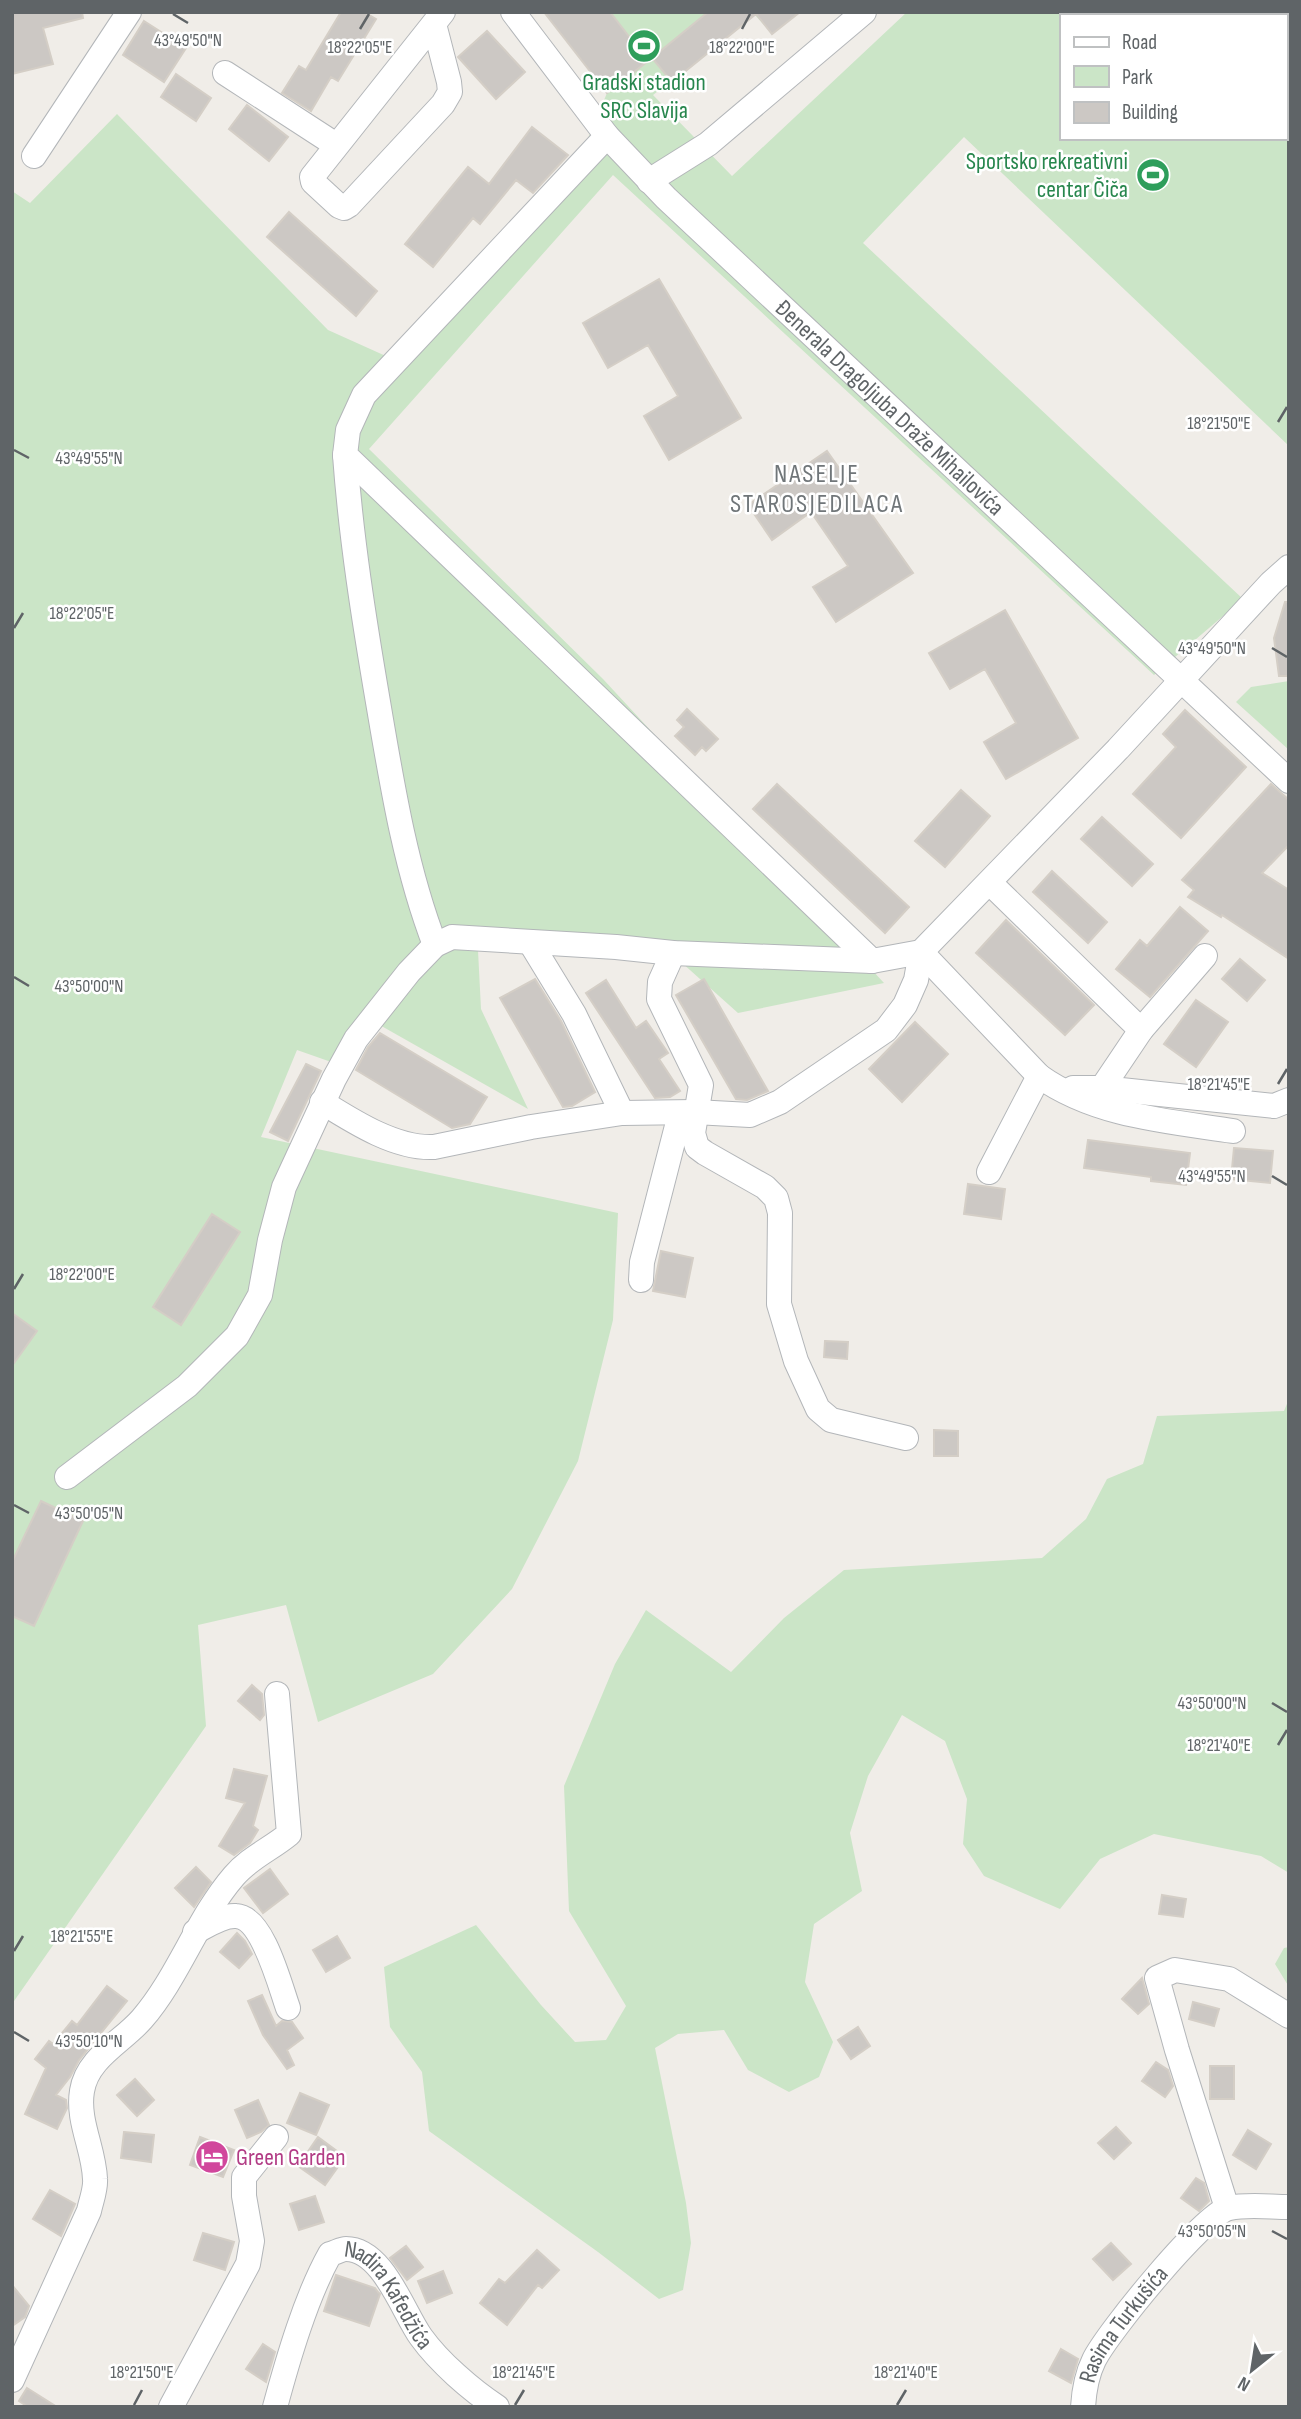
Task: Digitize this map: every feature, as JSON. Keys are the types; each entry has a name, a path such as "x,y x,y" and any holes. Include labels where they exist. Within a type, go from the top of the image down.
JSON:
{"street":[{"path":"34,156 130,12"},
{"name":"Đenerala Dragoljuba Draže Mihailovića","path":"513,12 607,136 649,181 1289,781"},
{"path":"649,181 708,144 863,12"},
{"path":"439,18 450,92 443,103 344,208 339,206 313,182 312,177 439,18"},
{"path":"225,73 336,145"},
{"path":"435,945 422,912 396,809 349,511 345,455 348,430 364,395 607,136"},
{"path":"345,455 872,961"},
{"path":"67,1477 187,1386 237,1336 260,1295 270,1240 284,1187 322,1102 356,1039 409,972 435,945 452,937 673,953 872,961 921,952 990,883 1289,567"},
{"path":"990,883 1140,1030"},
{"path":"530,942 574,1014 622,1113"},
{"path":"322,1102 386,1136 419,1148 622,1113 695,1112 750,1115 780,1102 886,1030 905,1005 916,980 921,952"},
{"path":"921,952 1047,1082 1131,1116 1233,1130"},
{"path":"673,953 658,991 659,999 701,1085 695,1112 694,1133 697,1147 765,1187 776,1198 780,1213 779,1304 796,1361 818,1409 831,1420 906,1438"},
{"path":"1102,1088 1140,1030 1205,956"},
{"path":"1047,1082 1274,1106 1289,1100"},
{"path":"989,1172 1047,1082"},
{"path":"641,1280 642,1262 677,1126 695,1112"},
{"path":"12,2380 89,2211 96,2181 80,2111 82,2087 97,2060 142,2020 169,1980 195,1932 235,1875 289,1834 277,1694"},
{"path":"195,1932 220,1919 237,1916 249,1921 259,1931 288,2008"},
{"path":"1289,2016 1229,1979 1175,1970 1157,1978 1227,2208 1289,2207"},
{"path":"171,2407 248,2264 252,2241 244,2196 244,2177 276,2137"},
{"name":"Rasima Turkušića","path":"1083,2407 1084,2388 1094,2360 1124,2316 1192,2237 1227,2208"},
{"name":"Nadira Kafedžića","path":"275,2407 285,2369 319,2275 330,2254 346,2249 360,2253 377,2265 421,2337 472,2390 497,2407"}],"green space":[{"path":"544,12 800,12 772,34 755,15 653,95 732,176 907,12 1139,12 1140,14 1060,14 1060,140 1287,140 1289,42 1289,446 964,137 863,243 1243,599 1154,675 613,175 369,449 603,679 884,983 738,1013 662,945 477,931 481,1009 528,1109 362,1015 334,1063 297,1050 261,1137 618,1213 613,1320 578,1461 512,1589 433,1674 318,1722 286,1605 198,1625 206,1726 12,2004 12,191 30,203 117,114 328,330 388,357 584,148 607,93"},
{"path":"1289,681 1289,750 1236,702 1251,687"},
{"path":"1289,1399 1289,1873 1261,1856 1154,1834 1100,1859 1060,1909 984,1876 963,1844 967,1799 945,1741 902,1715 868,1776 850,1833 862,1891 814,1924 805,1982 833,2042 819,2077 789,2092 748,2070 724,2030 678,2034 655,2048 686,2203 691,2243 683,2290 659,2299 429,2131 422,2072 390,2027 384,1967 476,1925 575,2042 606,2040 626,2006 569,1911 564,1786 615,1664 646,1610 731,1672 784,1618 844,1570 1042,1558 1086,1519 1107,1479 1143,1464 1157,1416 1284,1411"},
{"path":"1289,1947 1289,1987 1275,1964 1284,1948"}],"building":[{"path":"12,12 82,12 83,18 43,28 53,64 12,74"},
{"path":"341,12 364,12 376,19 338,81 331,77 311,111 282,93 299,66 306,70"},
{"path":"544,12 610,12 648,61 607,93"},
{"path":"708,12 800,12 772,34 756,14 672,82 652,58"},
{"path":"144,21 186,48 164,82 123,55"},
{"path":"487,31 525,72 496,99 458,57"},
{"path":"176,74 211,98 196,121 161,97"},
{"path":"247,105 288,137 269,161 229,129"},
{"path":"532,127 568,155 533,193 516,180 480,224 473,218 433,267 405,244 468,167 489,184"},
{"path":"289,212 377,291 356,316 267,237"},
{"path":"659,279 741,418 669,460 644,416 678,396 648,345 608,368 583,323"},
{"path":"827,451 913,573 836,622 813,587 848,566 811,512 772,540 748,505"},
{"path":"1285,602 1289,602 1289,676 1279,676 1274,638"},
{"path":"1005,610 1078,738 1006,779 984,742 1016,723 985,669 950,689 929,653"},
{"path":"687,709 718,739 706,751 702,747 695,755 675,736 684,727 677,720"},
{"path":"1185,710 1246,767 1181,838 1133,794 1176,747 1163,734"},
{"path":"777,784 909,907 885,933 753,809"},
{"path":"1271,784 1289,800 1289,845 1262,873 1289,890 1289,959 1222,915 1221,917 1188,897 1194,890 1182,880"},
{"path":"961,790 990,816 945,867 915,841"},
{"path":"1102,817 1153,864 1132,886 1081,839"},
{"path":"1052,871 1107,922 1088,943 1033,892"},
{"path":"1180,907 1208,931 1150,997 1116,969 1140,940 1147,946"},
{"path":"1006,920 1094,1005 1065,1035 976,953"},
{"path":"1240,959 1265,980 1247,1001 1222,979"},
{"path":"535,979 561,1021 595,1092 572,1106 563,1107 500,998"},
{"path":"704,979 768,1091 747,1100 736,1099 676,995"},
{"path":"606,980 636,1028 646,1021 668,1053 659,1059 680,1091 670,1097 655,1098 586,993"},
{"path":"1196,1000 1228,1022 1196,1067 1164,1044"},
{"path":"915,1022 948,1054 902,1102 869,1069"},
{"path":"380,1033 487,1097 470,1124 452,1128 356,1070 368,1047"},
{"path":"306,1064 321,1071 288,1141 270,1132"},
{"path":"1088,1140 1190,1153 1186,1185 1151,1181 1151,1177 1084,1168"},
{"path":"1234,1148 1273,1151 1270,1183 1231,1179"},
{"path":"968,1184 1005,1189 1001,1219 964,1214"},
{"path":"212,1214 240,1232 181,1325 153,1307"},
{"path":"661,1251 693,1258 685,1297 653,1291"},
{"path":"12,1313 37,1331 12,1366"},
{"path":"825,1341 848,1342 847,1359 824,1357"},
{"path":"934,1430 958,1431 958,1456 934,1456"},
{"path":"41,1501 83,1521 34,1626 12,1616 12,1562"},
{"path":"252,1685 262,1694 264,1715 260,1720 238,1701"},
{"path":"234,1769 267,1776 253,1826 258,1830 250,1843 234,1855 219,1846 245,1803 226,1798"},
{"path":"196,1867 211,1882 194,1907 175,1888"},
{"path":"270,1869 288,1894 263,1913 244,1888"},
{"path":"1162,1895 1186,1899 1183,1917 1159,1914"},
{"path":"237,1933 252,1954 239,1968 220,1952"},
{"path":"337,1936 350,1958 326,1972 313,1950"},
{"path":"1142,1978 1149,2004 1138,2014 1122,1999"},
{"path":"107,1986 127,2001 79,2060 56,2095 66,2100 67,2108 57,2129 25,2114 46,2068 35,2059 49,2041 53,2044 72,2021 77,2025"},
{"path":"262,1995 276,2026 282,2021 292,2022 303,2038 287,2050 294,2065 287,2069 263,2035 248,2001"},
{"path":"1193,2002 1219,2009 1214,2026 1189,2019"},
{"path":"858,2027 870,2046 851,2059 838,2040"},
{"path":"1156,2062 1168,2070 1173,2086 1165,2097 1142,2081"},
{"path":"1210,2066 1234,2066 1234,2099 1210,2099"},
{"path":"135,2079 154,2100 137,2116 117,2095"},
{"path":"300,2093 329,2105 316,2135 287,2123"},
{"path":"258,2100 269,2125 247,2138 235,2110"},
{"path":"1116,2127 1131,2143 1114,2159 1098,2143"},
{"path":"1248,2130 1271,2144 1256,2169 1233,2155"},
{"path":"124,2132 154,2135 151,2162 121,2158"},
{"name":"Green Garden","path":"200,2137 234,2150 223,2177 190,2165"},
{"path":"318,2137 345,2157 325,2185 298,2166"},
{"path":"1196,2178 1204,2183 1209,2201 1199,2211 1181,2198"},
{"path":"50,2190 75,2204 61,2236 33,2219"},
{"path":"315,2196 324,2222 299,2230 290,2204"},
{"path":"203,2233 234,2242 225,2270 194,2260"},
{"path":"1111,2243 1131,2264 1113,2280 1093,2259"},
{"path":"406,2246 423,2267 407,2280 390,2258"},
{"path":"537,2250 559,2270 542,2288 538,2285 507,2325 480,2303 499,2279 505,2283"},
{"path":"443,2271 452,2293 427,2303 418,2281"},
{"path":"336,2275 375,2288 380,2294 369,2326 324,2311"},
{"path":"12,2285 29,2306 25,2317 12,2326"},
{"path":"263,2344 275,2352 266,2382 246,2369"},
{"path":"1061,2349 1078,2359 1071,2383 1049,2371"},
{"path":"27,2388 57,2407 28,2407 19,2401"}],"waterway":[{"path":"1163,12 1167,14"}],"place":[{"name":"Gradski stadion SRC Slavija","path":"644,46"},
{"name":"Sportsko rekreativni centar Čiča","path":"1153,175"},
{"name":"Green Garden","path":"212,2157"}],"district":[{"name":"NASELJE STAROSJEDILACA","path":"817,488"}]}
